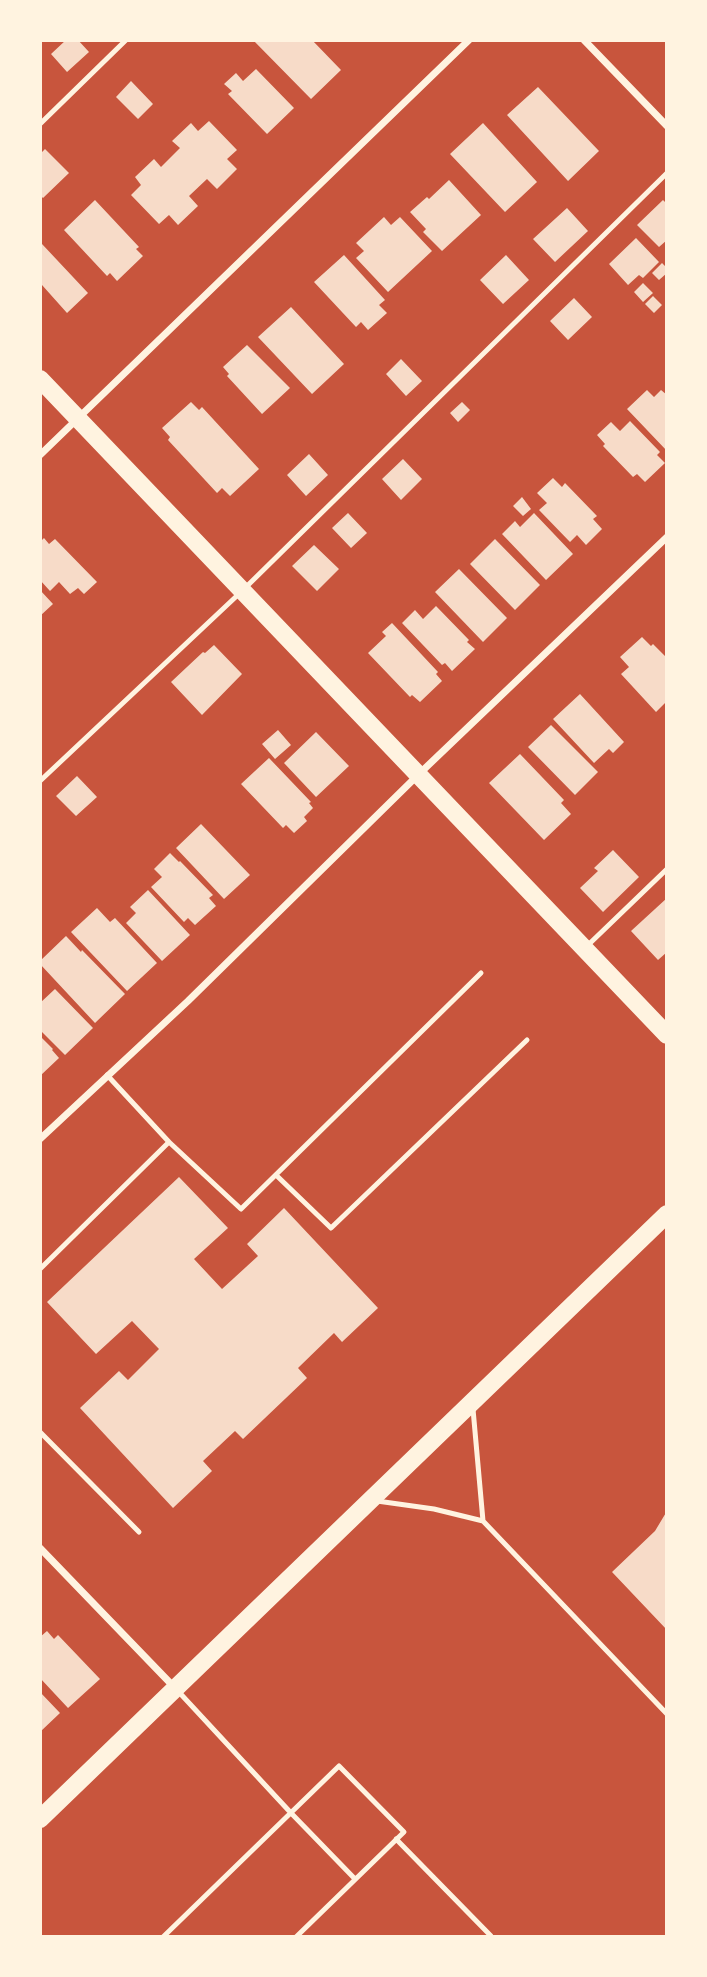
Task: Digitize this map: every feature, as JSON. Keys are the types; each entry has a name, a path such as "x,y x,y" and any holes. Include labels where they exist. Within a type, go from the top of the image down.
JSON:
{"main road":[{"path":"40,379 667,1035"},
{"path":"40,1819 667,1214"}],"street":[{"path":"40,455 469,40"},
{"path":"584,40 667,126"},
{"path":"40,1139 667,537"},
{"path":"40,1548 175,1688"}],"lane":[{"path":"40,124 126,40"},
{"path":"40,781 242,591 667,173"},
{"path":"584,948 667,869"},
{"path":"107,1075 169,1142 241,1209 481,973"},
{"path":"276,1175 331,1228 527,1040"},
{"path":"40,1269 169,1142"},
{"path":"472,1402 484,1521"},
{"path":"40,1432 139,1532"},
{"path":"371,1500 484,1521 667,1714"},
{"path":"175,1688 355,1879"},
{"path":"163,1937 339,1766 404,1832 296,1937"},
{"path":"396,1839 491,1936"}],"building":[{"path":"66,40 78,40 89,52 67,72 51,54"},
{"path":"253,40 312,40 341,70 311,99"},
{"path":"256,69 294,108 267,134 228,94 232,91 224,84 236,73 243,81"},
{"path":"131,81 153,104 138,119 116,97"},
{"path":"538,87 599,151 568,181 507,115"},
{"path":"209,121 237,150 227,159 237,169 217,189 207,179 189,196 198,206 178,225 169,215 159,224 131,195 141,185 135,177 154,159 161,167 180,148 172,141 191,123 198,131"},
{"path":"483,123 537,182 505,212 450,154"},
{"path":"45,149 69,173 43,198 40,195 40,154"},
{"path":"449,180 481,215 442,251 423,232 426,229 410,212"},
{"path":"95,200 139,247 136,249 143,256 117,281 110,273 107,276 64,230"},
{"path":"663,200 667,204 667,240 659,247 637,225"},
{"path":"567,208 588,231 555,262 533,239"},
{"path":"384,217 391,225 400,217 432,251 388,292 356,258 364,251 356,243"},
{"path":"636,238 659,262 643,278 639,275 628,285 609,264"},
{"path":"42,244 88,293 67,313 42,285 40,286"},
{"path":"344,255 385,300 379,305 387,313 368,330 361,322 356,327 314,282"},
{"path":"506,255 529,280 503,304 480,280"},
{"path":"662,263 667,268 667,273 659,280 652,273"},
{"path":"643,283 653,293 643,302 634,292"},
{"path":"653,296 662,305 654,313 645,304"},
{"path":"574,298 592,317 568,340 550,321"},
{"path":"291,307 344,364 312,394 258,337"},
{"path":"247,345 290,388 262,414 227,376 229,374 223,367"},
{"path":"401,359 422,381 406,396 386,374"},
{"path":"647,390 654,397 661,390 667,395 667,451 627,409"},
{"path":"191,402 199,410 202,407 259,469 230,496 222,488 217,493 168,440 170,437 162,428"},
{"path":"462,402 470,410 458,422 450,413"},
{"path":"630,421 660,452 657,455 665,463 645,482 637,474 633,477 603,446 605,444 597,435 611,422 620,431"},
{"path":"309,454 328,475 306,496 287,475"},
{"path":"403,459 422,479 401,500 382,479"},
{"path":"553,478 562,487 565,483 597,516 593,519 602,529 586,545 577,535 570,542 539,510 547,503 537,493"},
{"path":"522,497 531,509 523,516 513,506"},
{"path":"348,513 367,533 351,548 332,528"},
{"path":"534,513 573,554 546,580 502,534 515,521 520,527"},
{"path":"44,538 49,544 55,539 97,582 84,594 78,588 70,594 59,582 50,591 40,580 40,542"},
{"path":"495,539 540,585 515,610 470,564"},
{"path":"314,545 339,569 317,591 292,566"},
{"path":"459,569 507,618 483,642 435,592"},
{"path":"40,590 53,604 40,616"},
{"path":"436,606 475,649 452,671 445,663 442,665 402,623 415,610 423,619"},
{"path":"392,623 438,672 436,674 442,681 420,702 412,695 410,697 368,653 386,636 382,632"},
{"path":"642,637 667,658 667,701 656,712 621,674 629,667 620,657"},
{"path":"214,645 242,674 202,715 171,682"},
{"path":"580,694 624,742 613,753 609,749 594,763 553,719"},
{"path":"551,725 598,772 575,795 528,747"},
{"path":"278,730 291,745 275,759 262,744"},
{"path":"316,732 349,766 316,797 284,763"},
{"path":"520,754 564,800 561,803 571,814 544,840 489,783"},
{"path":"269,758 311,802 309,803 313,808 304,817 307,821 294,833 286,825 283,828 241,784"},
{"path":"77,776 97,797 76,816 56,796"},
{"path":"201,824 250,875 224,899 176,848"},
{"path":"613,850 639,877 603,912 580,888 598,871 594,868"},
{"path":"170,853 213,895 209,898 216,906 195,925 188,918 184,922 151,887 162,877 154,869"},
{"path":"148,890 190,935 162,961 126,923 136,913 130,907"},
{"path":"667,898 667,952 658,960 631,931"},
{"path":"97,908 110,922 115,918 157,963 127,991 71,932"},
{"path":"66,936 125,994 95,1023 40,964"},
{"path":"55,989 93,1028 65,1055 40,1030 40,1003"},
{"path":"40,1036 59,1058 40,1076"},
{"path":"179,1177 228,1228 194,1259 222,1289 258,1256 247,1244 284,1208 378,1308 342,1342 334,1333 298,1368 307,1378 243,1439 235,1431 203,1461 212,1471 173,1508 80,1408 119,1371 128,1380 159,1349 132,1321 96,1354 47,1302"},
{"path":"667,1511 667,1630 612,1572 655,1531"},
{"path":"47,1631 54,1639 58,1635 100,1679 68,1708 40,1678 40,1637"},
{"path":"40,1692 60,1713 40,1732"}]}
